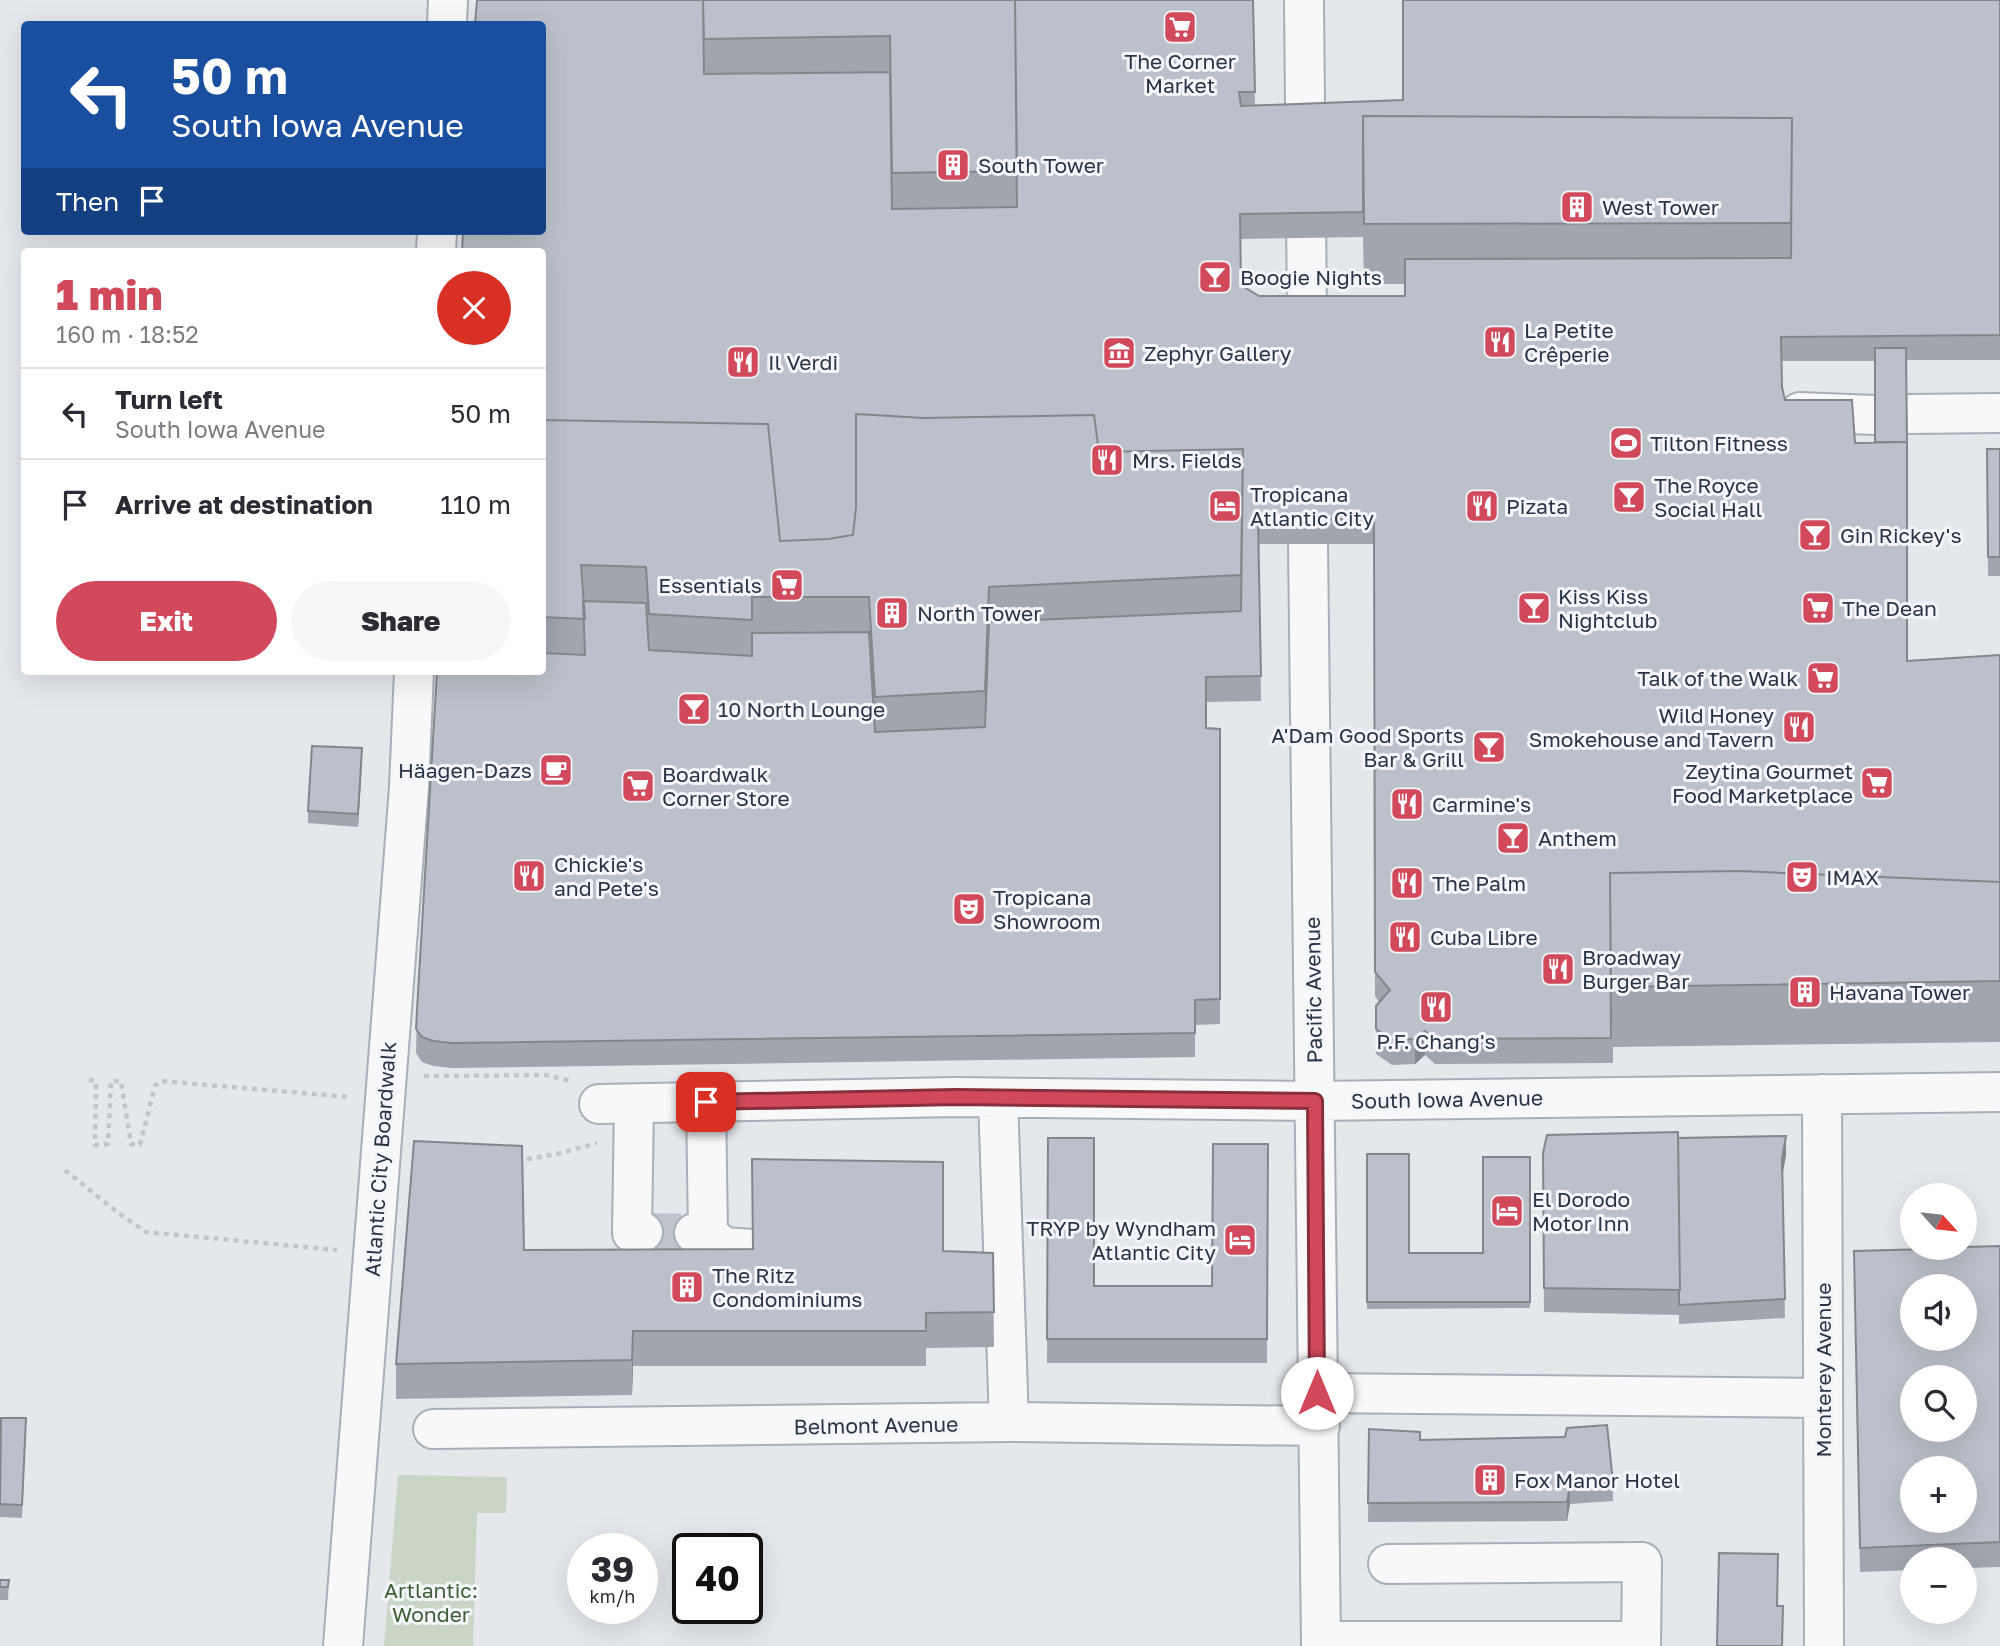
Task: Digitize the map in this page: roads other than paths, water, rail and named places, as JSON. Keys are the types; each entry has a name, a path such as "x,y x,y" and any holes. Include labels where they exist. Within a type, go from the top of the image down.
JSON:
{"street":[{"path":"447,21 448,0"},
{"path":"1304,0 1307,320"},
{"path":"1782,412 2000,413"},
{"name":"Pacific Avenue","path":"1308,544 1321,1643"},
{"name":"Atlantic City Boardwalk","path":"342,1646 408,787 414,675"},
{"name":"South Iowa Avenue","path":"643,1232 632,1233 620,1104 998,1098 1315,1101 2000,1093"},
{"name":"Monterey Avenue","path":"1822,1094 1824,1646"},
{"path":"998,1098 984,1258 1009,1422"},
{"path":"706,1102 701,1234 724,1247 753,1249"},
{"name":"Belmont Avenue","path":"433,1429 1009,1422 1318,1409 1823,1398"},
{"path":"1321,1643 1641,1644 1642,1562 1388,1564"}],"tunnel":[{"path":"643,1232 694,1233"}],"place":[{"name":"The Corner Market","path":"1180,27"},
{"name":"South Tower","path":"953,165"},
{"name":"West Tower","path":"1577,207"},
{"name":"Boogie Nights","path":"1215,277"},
{"name":"La Petite Crêperie","path":"1500,342"},
{"name":"Zephyr Gallery","path":"1119,353"},
{"name":"Il Verdi","path":"743,362"},
{"name":"Tilton Fitness","path":"1626,443"},
{"name":"Mrs. Fields","path":"1107,460"},
{"name":"The Royce Social Hall","path":"1629,497"},
{"name":"Tropicana Atlantic City","path":"1225,506"},
{"name":"Pizata","path":"1482,506"},
{"name":"Gin Rickey's","path":"1815,535"},
{"name":"Essentials","path":"787,585"},
{"name":"Kiss Kiss Nightclub","path":"1534,608"},
{"name":"The Dean","path":"1818,608"},
{"name":"North Tower","path":"892,613"},
{"name":"Talk of the Walk","path":"1823,678"},
{"name":"10 North Lounge","path":"694,709"},
{"name":"Wild Honey Smokehouse and Tavern","path":"1799,727"},
{"name":"A'Dam Good Sports Bar & Grill","path":"1489,747"},
{"name":"Häagen-Dazs","path":"556,770"},
{"name":"Zeytina Gourmet Food Marketplace","path":"1877,783"},
{"name":"Boardwalk Corner Store","path":"638,786"},
{"name":"Carmine's","path":"1407,804"},
{"name":"Anthem","path":"1513,838"},
{"name":"Chickie's and Pete's","path":"529,876"},
{"name":"IMAX","path":"1802,877"},
{"name":"The Palm","path":"1407,883"},
{"name":"Tropicana Showroom","path":"969,909"},
{"name":"Cuba Libre","path":"1405,937"},
{"name":"Broadway Burger Bar","path":"1558,969"},
{"name":"Havana Tower","path":"1805,992"},
{"name":"P.F. Chang's","path":"1436,1007"},
{"name":"El Dorodo Motor Inn","path":"1507,1211"},
{"name":"TRYP by Wyndham Atlantic City","path":"1240,1240"},
{"name":"The Ritz Condominiums","path":"687,1287"},
{"name":"Fox Manor Hotel","path":"1490,1480"}],"park label":[{"name":"Artlantic: Wonder","path":"431,1602"}]}
